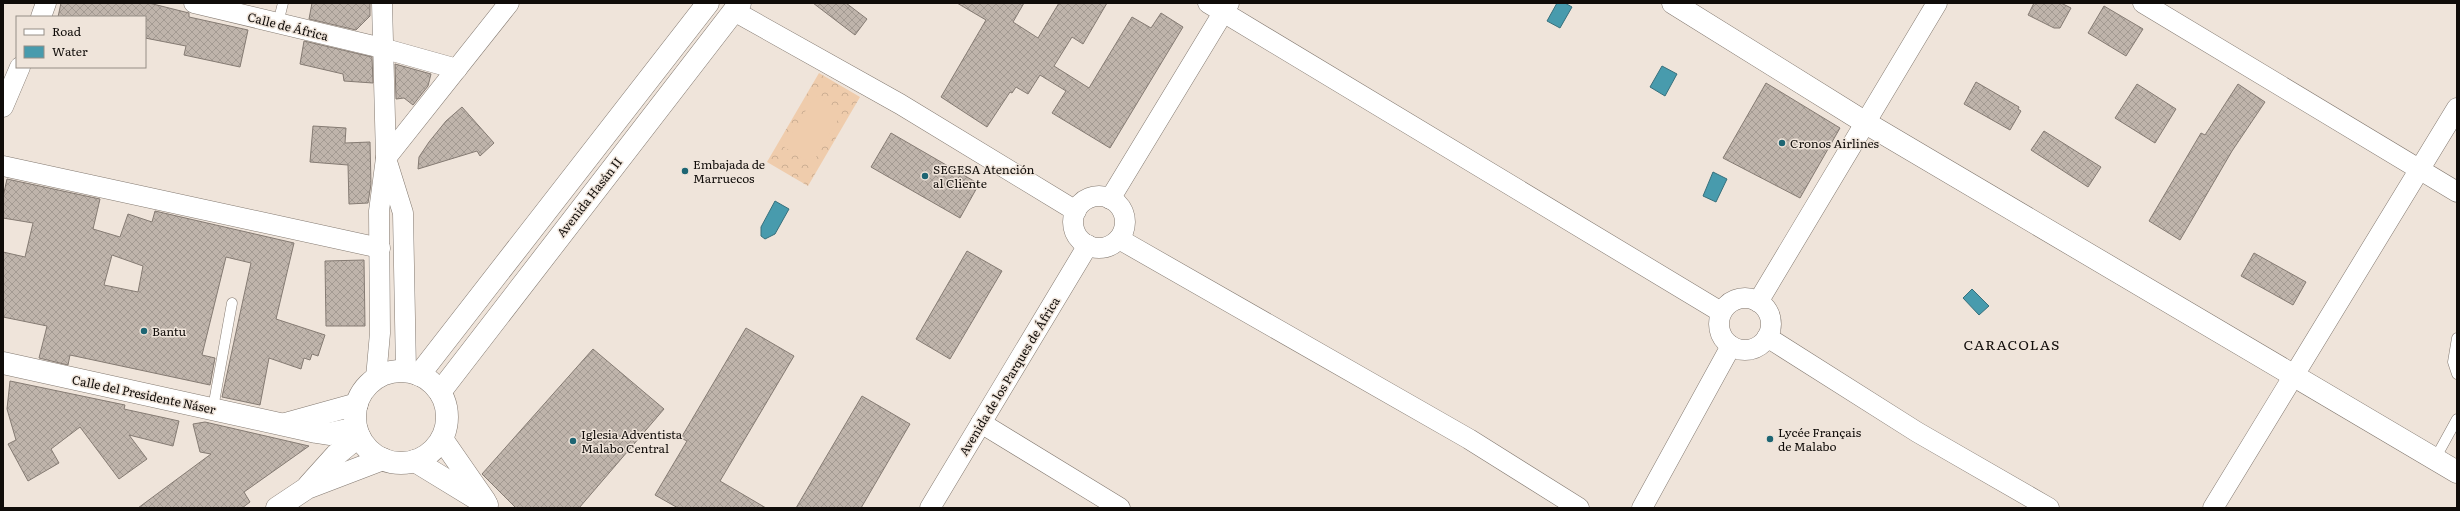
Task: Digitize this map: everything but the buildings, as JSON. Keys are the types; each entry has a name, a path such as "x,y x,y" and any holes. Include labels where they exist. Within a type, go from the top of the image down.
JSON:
{"main road":[{"name":"Avenida Hasán II","path":"413,373 708,3"},
{"path":"1673,3 1866,123 2457,472"},
{"name":"Avenida Hasán II","path":"440,392 737,7"},
{"name":"Calle del Presidente Náser","path":"3,362 329,434 358,432"},
{"path":"413,373 431,382 440,392 445,403 447,415 442,439 426,456 414,461 404,463 383,459 369,450 358,432 355,416 357,404 368,385 376,378 386,374 413,373"},
{"name":"Calle del Presidente Náser","path":"284,424 357,404"},
{"path":"307,488 358,432"},
{"path":"442,439 489,506"},
{"path":"277,508 307,488 383,459"},
{"path":"414,461 489,506"}],"street":[{"path":"41,16 46,3"},
{"name":"Calle de África","path":"194,3 382,48 456,69"},
{"path":"376,378 380,333 379,211 386,158 382,3"},
{"path":"386,158 509,3"},
{"path":"1758,302 1937,3"},
{"path":"2143,3 2457,192"},
{"path":"1110,199 1220,6 1722,312"},
{"path":"737,7 1076,210"},
{"path":"3,108 20,68"},
{"path":"2213,508 2457,108"},
{"path":"386,158 403,213 413,373"},
{"path":"3,166 380,248"},
{"path":"1099,196 1110,199 1120,206 1124,217 1124,229 1119,239 1104,247 1088,245 1076,233 1073,222 1076,210 1088,198 1099,196"},
{"path":"1119,239 1469,439 1579,508"},
{"name":"Avenida de los Parques de África","path":"930,508 1088,245"},
{"path":"1741,298 1758,302 1770,315 1771,326 1767,337 1759,345 1748,350 1731,346 1721,333 1719,323 1722,312 1729,303 1741,298"},
{"path":"1767,337 1917,432 2049,508"},
{"path":"1642,508 1731,346"},
{"path":"981,423 1120,508"}],"lane":[{"path":"278,23 283,3"},
{"path":"213,408 232,303"},
{"path":"2457,338 2453,362 2457,374"},
{"path":"2435,459 2457,419"}],"green space":[{"path":"819,73 860,97 808,186 767,162"},
{"path":"815,95 842,112 812,164 784,147"}],"water":[{"path":"1557,3 1565,3 1572,7 1560,28 1547,21"},
{"path":"1662,66 1677,74 1665,96 1650,87"},
{"path":"1713,172 1727,179 1716,202 1703,196"},
{"path":"775,201 789,209 775,234 765,239 761,236 761,227"},
{"path":"1972,289 1989,306 1979,315 1963,298"}],"place":[{"name":"Cronos Airlines","path":"1782,143"},
{"name":"Embajada de Marruecos","path":"685,171"},
{"name":"SEGESA Atención al Cliente","path":"925,176"},
{"name":"Bantu","path":"144,331"},
{"name":"Lycée Français de Malabo","path":"1770,439"},
{"name":"Iglesia Adventista Malabo Central","path":"573,441"}],"district":[{"name":"CARACOLAS","path":"2012,344"}]}
